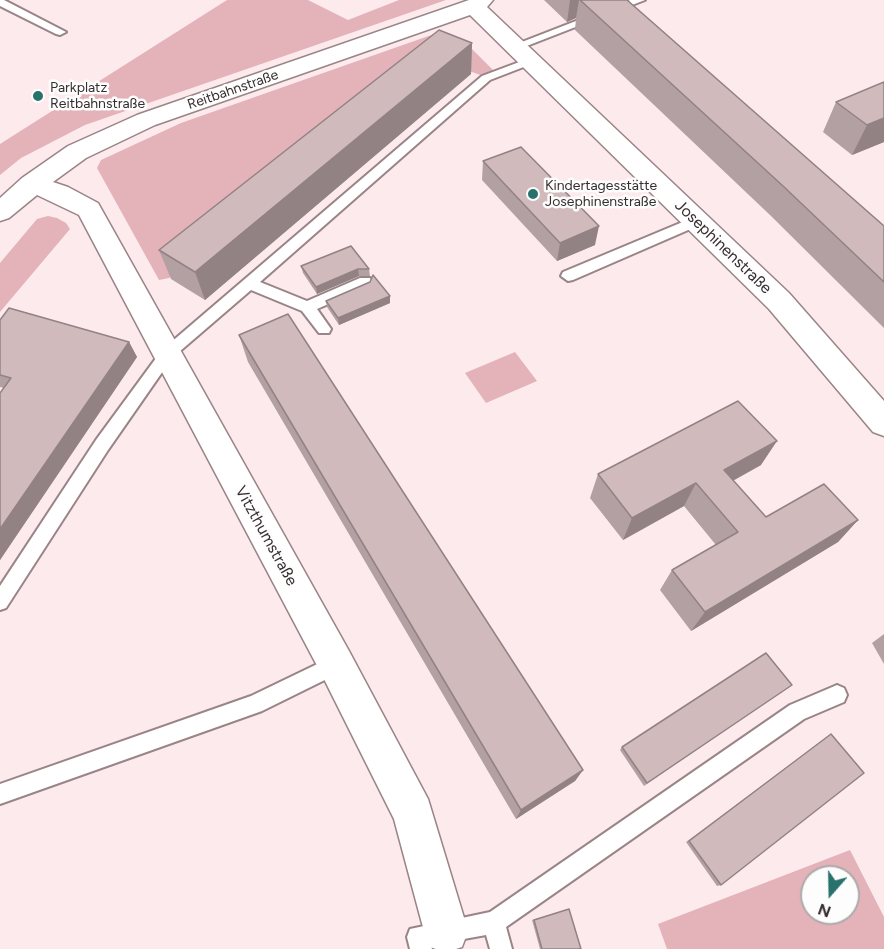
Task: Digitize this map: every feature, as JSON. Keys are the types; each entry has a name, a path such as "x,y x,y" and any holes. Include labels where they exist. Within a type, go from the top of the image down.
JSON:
{"street":[{"name":"Josephinenstraße","path":"478,3 522,54 779,301 884,423"},
{"name":"Reitbahnstraße","path":"0,212 32,184 77,152 146,120 478,3"},
{"name":"Vitzthumstraße","path":"32,184 59,193 89,209 336,664 413,814 433,940"}],"lane":[{"path":"0,602 102,445 167,354 486,78 522,54 640,0"},
{"path":"0,2 60,32"},
{"path":"568,276 697,221"},
{"path":"306,307 365,282"},
{"path":"249,283 306,307 324,329"},
{"path":"0,794 255,704 336,664"},
{"path":"433,940 494,922 797,712 837,695"},
{"path":"494,922 501,949"}],"shaded area":[{"path":"227,0 308,0 348,20 399,0 446,0 85,125 21,158 0,175 0,144"},
{"path":"437,33 462,39 494,71 483,76 439,60 169,278 159,280 97,168 101,160 181,123"},
{"path":"48,216 66,223 70,229 0,312 0,263 37,219"},
{"path":"515,352 537,381 486,403 465,373"},
{"path":"850,850 858,865 811,865"},
{"path":"800,869 800,925 860,925 860,870 884,917 884,949 667,949 658,924"}],"building":[{"path":"580,0 627,0 884,226 884,282 783,186"},
{"path":"439,30 472,43 195,272 159,250"},
{"path":"884,82 884,118 867,125 836,102"},
{"path":"521,147 599,226 560,243 483,161"},
{"path":"351,246 369,269 358,269 316,287 301,266"},
{"path":"373,275 390,296 338,318 326,301 370,282"},
{"path":"9,308 129,342 0,529 0,393 11,378 0,375 0,320"},
{"path":"288,314 583,770 521,810 239,335"},
{"path":"738,401 777,441 724,470 766,517 824,484 858,520 705,612 672,570 738,532 696,483 632,518 598,474"},
{"path":"766,653 792,685 647,783 622,747"},
{"path":"831,734 864,773 721,885 689,841"},
{"path":"569,909 581,949 542,949 534,920"}],"place":[{"name":"Parkplatz Reitbahnstraße","path":"38,96"},
{"name":"Kindertagesstätte Josephinenstraße","path":"533,194"}]}
